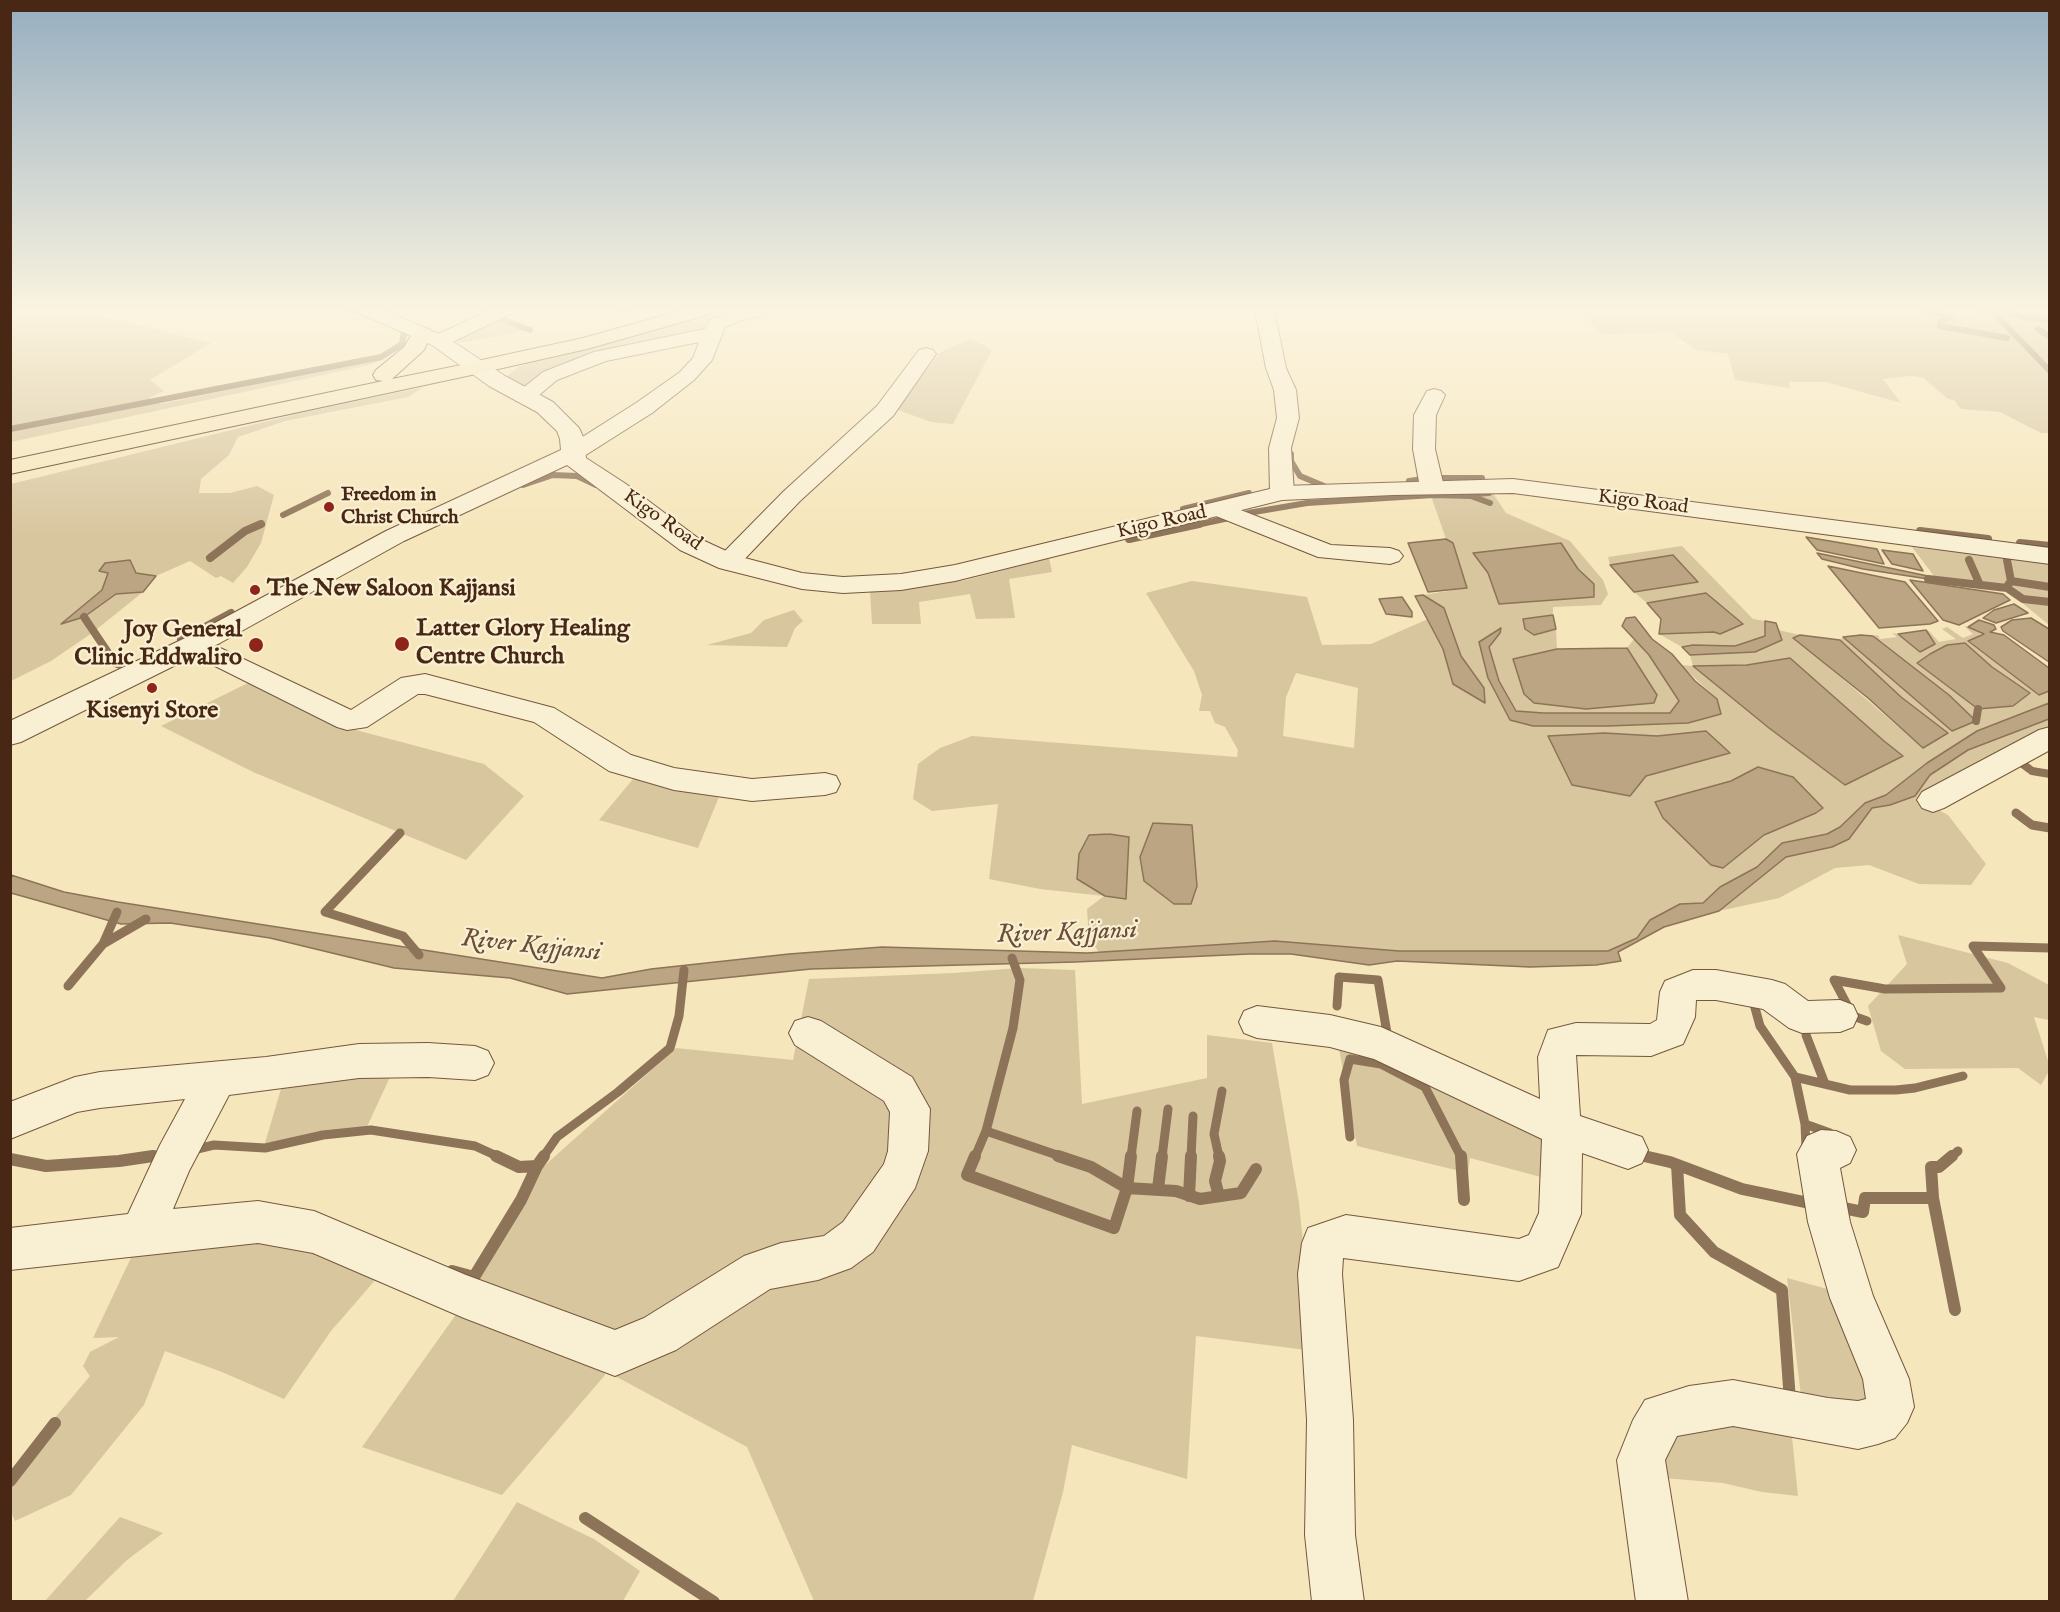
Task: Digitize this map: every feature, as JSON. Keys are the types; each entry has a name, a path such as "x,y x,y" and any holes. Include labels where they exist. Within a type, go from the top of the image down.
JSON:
{"highway":[{"path":"10,467 342,385"},
{"path":"10,456 183,424 365,385"},
{"path":"10,448 183,424"},
{"path":"10,478 183,424"}],"street":[{"name":"Kigo Road","path":"505,385 545,407 567,428 572,439 573,453 579,463 688,544 728,562 802,581 843,585 901,582 955,573 1282,493 1432,487 1513,486 2049,556"},
{"path":"524,396 538,385"},
{"path":"10,734 195,645 395,536 573,453 644,408 675,385"},
{"path":"728,562 792,496 885,411 905,385"},
{"path":"1282,493 1280,448 1288,418 1283,385"},
{"path":"1432,487 1424,449 1425,415 1434,395"},
{"path":"1220,509 1327,552 1390,556"},
{"path":"195,645 347,720 357,720 365,716 411,685 425,684 544,715 620,763 674,779 752,790 825,784"},
{"path":"1933,800 2049,737"},
{"path":"1338,1602 1330,1535 1330,1420 1320,1274 1323,1243 1346,1236 1519,1260 1543,1252 1560,1214 1561,1128 1557,1057 1561,1042 1576,1039 1651,1040 1670,1032 1677,1017 1678,992 1683,988 1716,986 1749,990 1772,995 1802,1017 1839,1016"},
{"path":"1257,1022 1330,1031 1381,1044 1561,1128 1628,1150"},
{"path":"10,1249 258,1222 314,1232 464,1296 615,1353 660,1334 759,1272 781,1263 818,1259 836,1253 858,1237 901,1174 908,1151 910,1109 898,1089 808,1033"},
{"path":"10,1121 75,1095 359,1061 428,1060 475,1063"},
{"path":"141,1234 174,1159 217,1079"},
{"path":"1662,1602 1641,1460 1650,1437 1662,1417 1689,1409 1733,1403 1828,1422 1858,1425 1878,1421 1891,1407 1886,1379 1852,1298 1829,1222 1817,1155 1821,1149 1836,1150"}],"shaded area":[{"path":"11,385 157,385 164,391 149,398 160,404 253,385 276,385 11,442"},
{"path":"521,385 546,385 532,392"},
{"path":"914,385 973,385 953,424 931,422 895,409"},
{"path":"1771,385 1790,385 1790,388"},
{"path":"1838,385 1888,385 1901,403"},
{"path":"1932,385 2049,385 2049,433 2041,433 2000,412 1961,409 1954,400 1948,399"},
{"path":"424,387 408,397 285,421 238,437 229,455 201,479 199,493 230,493 257,486 274,495 261,543 247,567 233,583 221,576 216,578 190,561 156,576 100,571 108,573 102,590 63,623 116,594 143,592 92,633 51,661 11,681 11,484 305,412"},
{"path":"1492,492 1506,513 1570,541 1603,580 1608,594 1601,605 1553,607 1553,615 1523,619 1534,634 1556,629 1557,649 1517,658 1657,695 1627,648 1634,639 1649,655 1679,702 1670,713 1516,711 1499,681 1489,647 1500,633 1479,642 1511,720 1721,714 1717,699 1681,665 1693,666 1690,655 1756,652 1782,640 1778,630 1800,635 1794,637 1923,748 1948,733 1901,697 1840,640 1843,637 1952,730 1910,665 1873,636 1878,635 1880,639 1897,637 1892,633 1898,634 1920,652 1935,644 1926,630 1939,642 1956,639 1942,629 1947,627 1963,638 1973,634 1964,626 1968,627 1981,634 1968,642 2038,695 2049,691 2049,703 1977,731 1927,763 1886,795 1865,803 1840,827 1827,834 1782,843 1757,867 1720,887 1703,903 1680,904 1650,920 1637,938 1608,951 1399,951 1275,941 1099,952 1089,939 1087,909 1104,896 1040,889 989,879 998,804 932,811 913,799 918,764 940,748 972,736 1237,757 1238,750 1225,727 1215,723 1210,711 1199,711 1202,695 1194,671 1146,593 1192,581 1307,597 1322,645 1371,644 1428,619 1443,649 1453,684 1484,687 1461,656 1444,608 1423,595 1467,588 1453,543 1446,539 1430,493","holes":["1561,543 1578,569 1594,584 1594,597 1499,604 1488,573","1965,643 1992,667 1978,709 1918,664 1930,654","1790,658 1902,756 1845,785 1769,728 1694,666 1747,665","1296,673 1358,688 1354,748 1283,736 1286,697","1706,731 1729,754 1646,776 1604,733 1657,736","1758,767 1793,777 1822,808 1816,814 1764,835 1723,868 1655,802 1731,781"]},
{"path":"1806,537 1877,549 1884,564 1817,550"},
{"path":"1446,539 1453,543 1467,588 1428,592 1408,543"},
{"path":"1561,543 1578,569 1594,584 1594,597 1499,604 1488,573 1473,553"},
{"path":"1682,546 1753,619 1765,621 1765,636 1735,646 1682,647 1659,634 1714,632 1720,634 1743,624 1706,593 1647,603 1634,592 1697,582 1673,555 1610,565 1608,557"},
{"path":"1912,547 2049,563 2049,625 2004,588 1934,576"},
{"path":"1882,550 1913,554 1923,571 1892,564"},
{"path":"1817,553 1928,576 1928,579 1863,569 1822,559"},
{"path":"1673,555 1698,582 1634,592 1610,565"},
{"path":"1049,558 1052,572 1009,579 1015,618 976,619 970,594 919,602 921,624 872,624 870,590 918,587 966,580"},
{"path":"130,560 136,573 156,576 143,592 116,594 84,617 61,624 102,590 108,573 99,571 105,563"},
{"path":"1828,566 1905,582 1938,621 1930,624 1879,628"},
{"path":"1910,580 2003,594 2010,600 1959,625 1943,620"},
{"path":"1706,593 1743,624 1720,634 1714,632 1659,634 1661,619 1647,603"},
{"path":"1423,595 1444,608 1461,656 1484,688 1485,703 1453,684 1443,649 1415,596"},
{"path":"1402,597 1412,612 1412,617 1386,614 1379,599"},
{"path":"2014,604 2028,613 1996,623 1983,618 1994,610"},
{"path":"794,610 803,621 795,628 787,647 707,645 751,633 764,620"},
{"path":"1553,615 1556,629 1534,635 1525,629 1523,619"},
{"path":"1635,617 1652,639 1672,654 1695,681 1717,699 1721,714 1688,723 1608,726 1533,726 1510,720 1488,678 1479,642 1501,628 1500,633 1489,647 1499,681 1516,711 1670,713 1679,701 1649,655 1622,626 1626,618"},
{"path":"2031,618 2049,629 2049,662 2003,631 2001,627 2012,620"},
{"path":"1979,620 1994,625 1996,629 1990,632 2004,635 2049,668 2049,691 2039,695 1968,641 1984,634 1968,627"},
{"path":"1765,621 1776,623 1782,640 1755,652 1690,655 1682,647 1735,646 1765,636"},
{"path":"1926,630 1935,644 1920,652 1898,634"},
{"path":"1800,635 1840,640 1901,697 1948,733 1923,748 1868,698 1793,638"},
{"path":"1873,636 1949,695 1976,721 1952,731 1843,637"},
{"path":"1965,643 1992,667 2030,693 2013,706 1978,709 1917,663 1947,645"},
{"path":"1627,648 1657,695 1654,703 1586,709 1534,703 1524,694 1513,659 1557,649"},
{"path":"1790,658 1903,756 1845,785 1769,728 1693,666 1747,665"},
{"path":"256,679 356,730 484,764 524,796 466,860 253,772 161,726"},
{"path":"2049,703 2049,719 1968,750 1930,775 1915,796 1890,805 1872,808 1849,839 1832,847 1786,857 1719,911 1664,927 1618,952 1621,961 1596,965 1530,967 1397,961 1369,965 1291,954 1249,954 1075,962 811,969 567,994 510,978 394,968 270,938 170,923 121,924 11,893 11,875 64,892 118,902 602,978 651,969 789,954 882,947 1087,953 1275,941 1399,951 1608,951 1637,938 1650,920 1680,904 1703,903 1720,887 1757,867 1782,843 1827,834 1840,827 1865,803 1886,795 1927,763 1977,731"},
{"path":"2049,719 2049,728 1926,803 1948,815 1986,864 1971,885 1919,884 1869,865 1835,868 1779,898 1719,911 1786,857 1832,847 1849,839 1872,808 1890,805 1915,796 1930,775 1968,750"},
{"path":"1706,731 1730,753 1646,776 1630,796 1572,785 1548,736 1604,733 1657,736"},
{"path":"1758,767 1793,777 1823,808 1764,835 1723,868 1711,865 1663,818 1655,802 1731,781"},
{"path":"638,773 721,792 698,848 599,820"},
{"path":"1153,823 1192,825 1197,886 1191,904 1174,904 1144,881 1140,857"},
{"path":"1109,834 1129,837 1126,899 1105,896 1077,879 1079,854 1089,835"},
{"path":"1898,935 2008,963 2049,985 2049,1020 2034,1017 2049,1064 2049,1071 2041,1085 2018,1068 1905,1069 1881,1051 1868,1006 1907,964"},
{"path":"1019,968 1075,970 1082,1104 1207,1078 1207,1035 1272,1043 1299,1203 1314,1351 1196,1336 1187,1479 1072,1445 1063,1492 1033,1601 814,1601 747,1447 615,1376 766,1280 835,1269 900,1145 837,1243 627,1335 468,1289 543,1167 676,1048 793,1060 809,979"},
{"path":"1337,1038 1548,1131 1552,1180 1470,1158 1468,1173 1357,1146"},
{"path":"396,1064 365,1131 265,1143 284,1079"},
{"path":"262,1233 383,1271 331,1331 284,1399 222,1372 165,1351 144,1405 71,1495 15,1521 11,1512 11,1470 90,1376 83,1366 90,1352 119,1337 93,1338 137,1245"},
{"path":"1787,1278 1842,1293 1872,1402 1802,1405"},
{"path":"457,1313 603,1364 605,1375 502,1495 362,1447"},
{"path":"1738,1417 1791,1427 1798,1496 1762,1492 1723,1483 1652,1477 1671,1425"},
{"path":"517,1502 594,1539 640,1571 623,1601 453,1601"},
{"path":"120,1517 163,1533 127,1560 85,1601 45,1601"}],"waterway":[{"path":"10,429 236,385"},
{"path":"1291,454 1291,461 1300,476 1324,486"},
{"path":"523,485 553,475 577,476 596,485"},
{"path":"1437,478 1482,478"},
{"path":"1409,481 1423,479"},
{"path":"283,515 328,493"},
{"path":"1183,509 1249,493"},
{"path":"1475,494 1489,493"},
{"path":"1248,513 1307,503 1433,495 1471,496 1490,503"},
{"path":"1192,526 1229,518"},
{"path":"210,558 245,531 261,524"},
{"path":"258,526 262,524"},
{"path":"1129,539 1199,524"},
{"path":"1920,531 1988,539"},
{"path":"2020,543 2050,546"},
{"path":"1969,560 1980,585"},
{"path":"2007,560 2011,581"},
{"path":"1928,579 1980,585"},
{"path":"2008,585 2011,581"},
{"path":"2011,581 2050,587"},
{"path":"1980,585 2007,588 2023,599 2050,602"},
{"path":"181,640 231,613"},
{"path":"84,617 115,663 123,666 134,664"},
{"path":"1976,721 1978,709"},
{"path":"2016,759 2032,771 2050,774"},
{"path":"2016,813 2032,825 2050,828"},
{"path":"400,833 325,912 403,936 419,955"},
{"path":"103,944 117,912"},
{"path":"103,944 146,919"},
{"path":"68,986 103,944"},
{"path":"1867,1021 1853,1016 1834,980 1885,989 2001,988 1973,946 2050,948"},
{"name":"River Kajjansi","path":"986,1131 1013,1028 1020,980 1012,958"},
{"path":"543,1157 557,1137 618,1092 670,1048 679,1016 684,970"},
{"path":"1337,1006 1339,977 1378,980 1388,1039"},
{"path":"1752,997 1760,1026 1795,1077"},
{"path":"1806,1035 1825,1084"},
{"path":"1350,1137 1344,1080 1350,1059 1381,1064 1425,1087 1461,1157"},
{"path":"1795,1077 1850,1090 1896,1090 1915,1088 1963,1076"},
{"path":"1795,1077 1805,1124"},
{"path":"1219,1157 1214,1134 1222,1091"},
{"path":"1162,1157 1168,1109"},
{"path":"1131,1157 1137,1111"},
{"path":"1191,1157 1193,1116"},
{"path":"1805,1124 1830,1133"},
{"path":"1805,1124 1806,1148"},
{"path":"193,1150 214,1145 265,1148 323,1135 371,1130 475,1146 499,1157"},
{"path":"975,1157 986,1131"},
{"path":"986,1131 1063,1157"},
{"path":"1951,1157 1958,1151"},
{"path":"143,1157 165,1154"},
{"path":"1636,1154 1650,1157"},
{"path":"10,1159 46,1166 119,1161 153,1156"},
{"path":"496,1156 519,1167 537,1166"},
{"path":"537,1166 544,1156"},
{"path":"975,1156 967,1175 1114,1228 1127,1188"},
{"path":"1058,1156 1091,1167 1127,1188"},
{"path":"1127,1188 1131,1156"},
{"path":"1158,1189 1162,1156"},
{"path":"1189,1195 1191,1156"},
{"path":"1219,1156 1215,1181 1219,1196"},
{"path":"1461,1156 1464,1200"},
{"path":"1644,1156 1670,1162 1742,1189 1814,1204"},
{"path":"1933,1198 1931,1167 1939,1167 1952,1156"},
{"path":"1677,1165 1680,1215 1714,1252 1782,1290 1790,1401"},
{"path":"452,1271 474,1277 521,1200 537,1166"},
{"path":"1189,1195 1200,1199 1241,1193 1256,1169"},
{"path":"1127,1188 1176,1191 1189,1195"},
{"path":"1838,1207 1863,1212 1865,1198 1933,1198"},
{"path":"1933,1198 1955,1310"},
{"path":"10,1481 55,1423"},
{"path":"585,1518 714,1602"}],"place":[{"name":"Freedom in Christ Church","path":"329,507"},
{"name":"The New Saloon Kajjansi","path":"255,590"},
{"name":"Latter Glory Healing Centre Church","path":"402,644"},
{"name":"Joy General Clinic Eddwaliro","path":"256,645"},
{"name":"Kisenyi Store","path":"152,688"}]}
